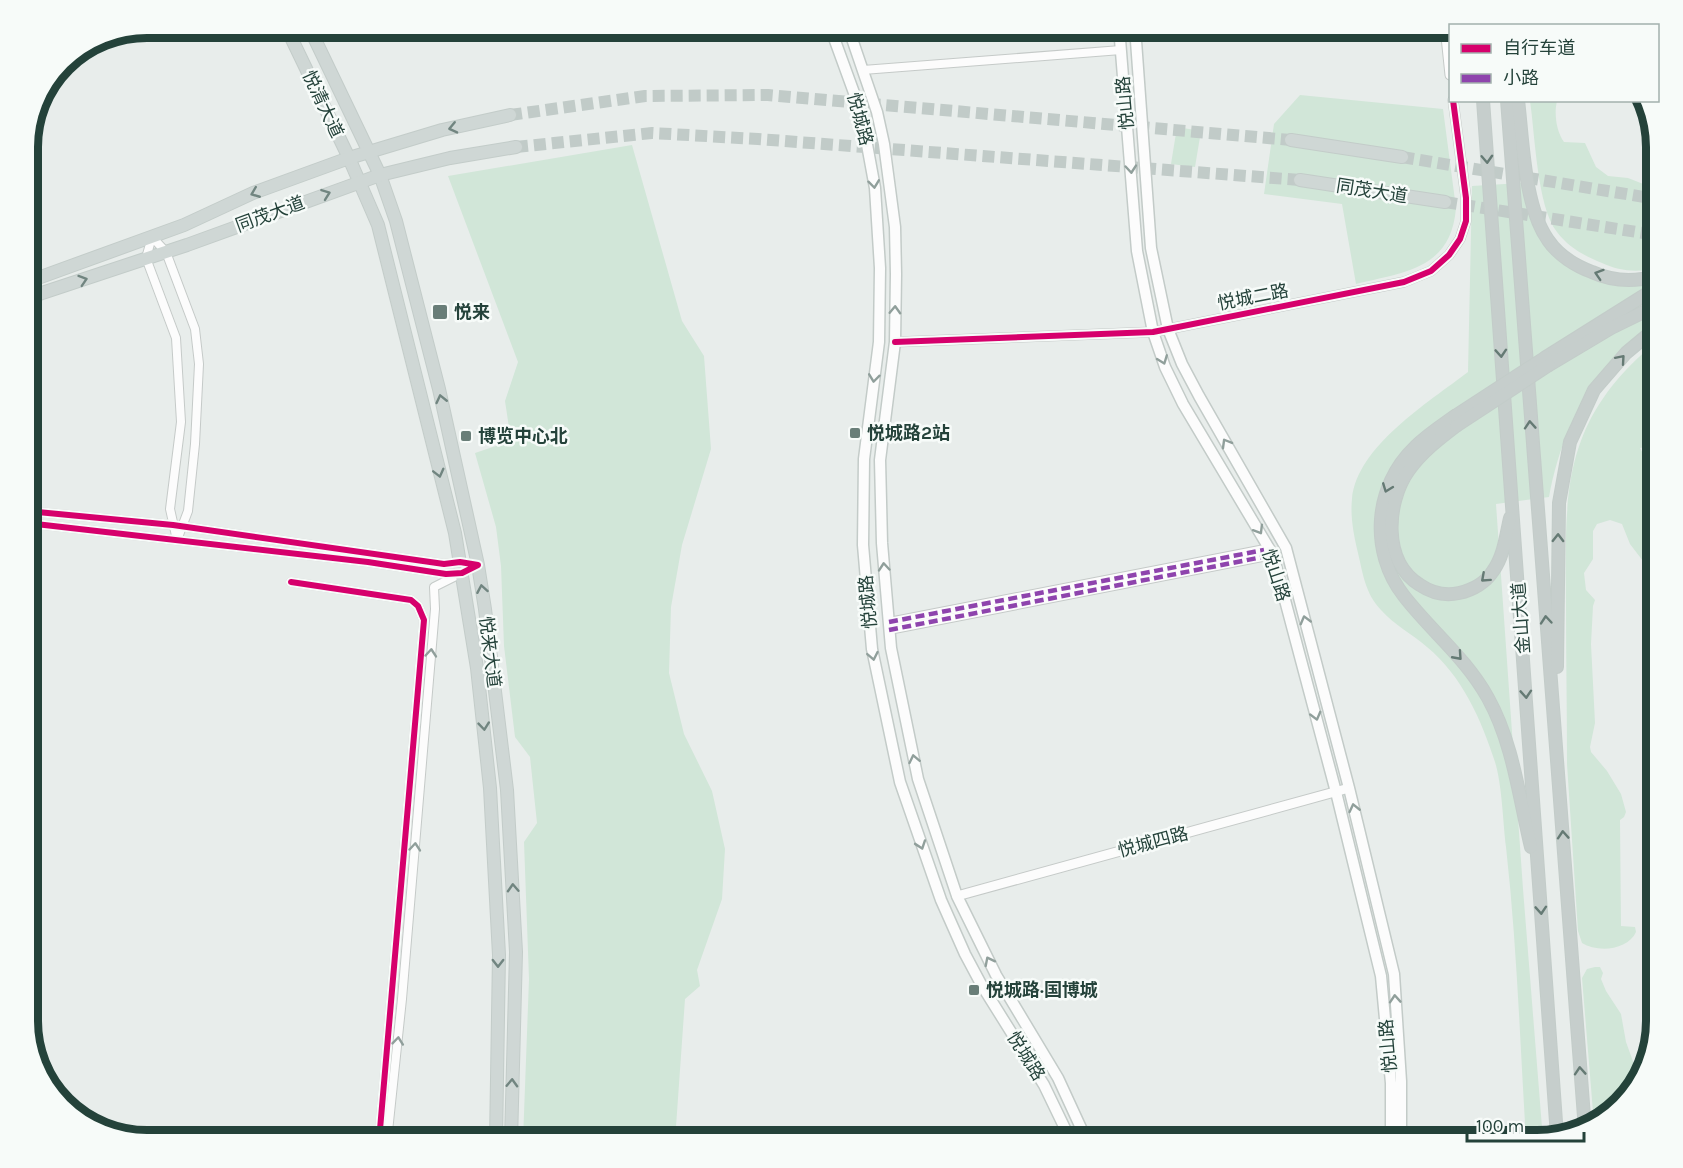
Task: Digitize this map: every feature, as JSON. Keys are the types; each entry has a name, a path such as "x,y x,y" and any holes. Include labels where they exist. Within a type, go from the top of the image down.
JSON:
{"highway":[{"name":"金山大道","path":"1484,102 1556,1129"},
{"name":"金山大道","path":"1507,102 1584,1119"},
{"path":"1518,102 1528,182 1536,216 1548,240 1564,257 1598,275 1632,280 1646,278"},
{"path":"1539,884 1512,763 1495,711 1469,668 1401,593 1387,567 1383,553 1380,519 1383,501 1389,482 1399,465 1414,448 1646,295"},
{"path":"1548,361 1646,311"},
{"path":"1556,744 1559,502 1570,442 1594,390 1626,353 1646,336"},
{"path":"1456,421 1421,455 1408,471 1399,488 1393,513 1392,536 1399,563 1407,574 1424,588 1445,594 1467,591 1478,585 1495,569 1502,554 1513,506"}],"main road":[{"name":"悦清大道","path":"291,38 359,181"},
{"name":"悦清大道","path":"314,38 380,175"},
{"name":"悦城路","path":"834,38 861,112 875,188 880,268 879,342 864,459 863,545 872,649 900,782 941,900 965,954 1044,1085 1066,1130"},
{"name":"悦城路","path":"852,38 877,112 891,186 896,274 894,342 880,460 882,543 891,648 918,779 957,896 996,975 1058,1078 1082,1130"},
{"name":"悦山路","path":"1120,38 1137,251 1153,332 1183,404 1272,552 1336,792 1381,976 1391,1083 1391,1130"},
{"name":"悦山路","path":"1136,38 1151,248 1168,329 1199,396 1286,548 1349,788 1394,974 1401,1081 1401,1130"},
{"name":"同茂大道","path":"38,278 184,225 253,193 349,158 442,130 510,115"},
{"path":"1291,140 1402,157"},
{"name":"同茂大道","path":"38,294 166,252 359,181 450,158 516,147"},
{"name":"悦来大道","path":"380,175 396,221 441,400 478,565 485,609 507,790 516,952 511,1130"},
{"name":"同茂大道","path":"1300,180 1444,202"},
{"name":"悦来大道","path":"359,181 378,225 454,533 477,668 490,788 499,955 496,1130"}],"street":[{"path":"1447,38 1449,63"},
{"path":"863,70 1121,50"},
{"name":"悦城二路","path":"894,342 1153,332 1404,282 1431,271 1449,255 1460,239 1466,221 1466,198 1453,102"},
{"path":"152,237 166,252 195,329 199,364 189,511 178,526"},
{"path":"152,237 146,258 176,338 181,422 170,509 178,526 177,540"},
{"path":"38,512 178,526 461,567 478,565"},
{"path":"38,524 368,562 447,574 461,567"},
{"path":"889,626 1272,552"},
{"path":"388,1130 402,999 435,609 434,587 461,567"},
{"path":"291,582 411,600 418,606 424,620 380,1130"},
{"name":"悦城四路","path":"957,896 1349,788"}],"green space":[{"path":"1300,95 1443,109 1456,208 1452,228 1445,244 1435,256 1408,271 1356,284 1342,204 1264,194 1274,124"},
{"path":"1530,102 1557,102 1556,122 1564,142 1585,143 1596,167 1608,176 1628,178 1646,185 1646,270 1635,271 1608,266 1567,243 1550,221 1538,170"},
{"path":"1177,127 1201,131 1195,167 1171,164"},
{"path":"632,145 682,321 704,356 711,449 682,545 671,607 669,673 684,734 712,791 725,849 722,899 697,970 700,986 685,999 676,1130 523,1130 529,979 524,842 537,823 530,757 515,737 504,646 501,566 496,527 475,453 511,441 505,401 518,362 448,176"},
{"path":"1521,183 1536,228 1599,281 1646,285 1646,331 1615,357 1588,393 1570,426 1549,497 1496,504 1542,1130 1525,1130 1513,920 1501,792 1495,762 1477,714 1450,671 1427,647 1386,615 1371,597 1361,568 1352,513 1352,499 1357,480 1367,461 1381,443 1415,411 1468,372 1472,186"},
{"path":"1646,351 1646,447 1640,448 1646,459 1646,565 1630,544 1622,524 1610,520 1597,524 1593,531 1593,559 1584,573 1586,590 1595,600 1591,644 1595,723 1590,747 1591,752 1607,771 1621,794 1626,812 1620,820 1621,926 1635,927 1636,932 1626,943 1604,949 1582,943 1578,931 1567,764 1566,527 1575,460 1586,430 1602,400 1625,371"},
{"path":"1600,967 1603,973 1601,979 1621,1014 1626,1042 1635,1067 1618,1093 1593,1114 1582,978 1587,969"}],"tunnel":[{"path":"510,115 645,96 768,95 1291,140"},
{"path":"516,147 652,133 1300,180"},
{"path":"1402,157 1646,197"},
{"path":"1445,202 1646,233"}],"marked path":[{"path":"889,622 1264,550"},
{"path":"889,630 1273,555"}],"cycle path":[{"path":"895,342 1153,332 1404,282 1431,271 1449,255 1460,239 1466,221 1466,198 1453,102"},
{"path":"38,512 173,525 444,564 460,562 478,565 462,573 446,574 368,562 38,524"},
{"path":"291,582 411,600 418,606 424,620 380,1130"}],"place":[{"name":"悦来","path":"440,312"},
{"name":"悦城路2站","path":"855,433"},
{"name":"博览中心北","path":"466,436"},
{"name":"悦城路·国博城","path":"974,990"}]}
